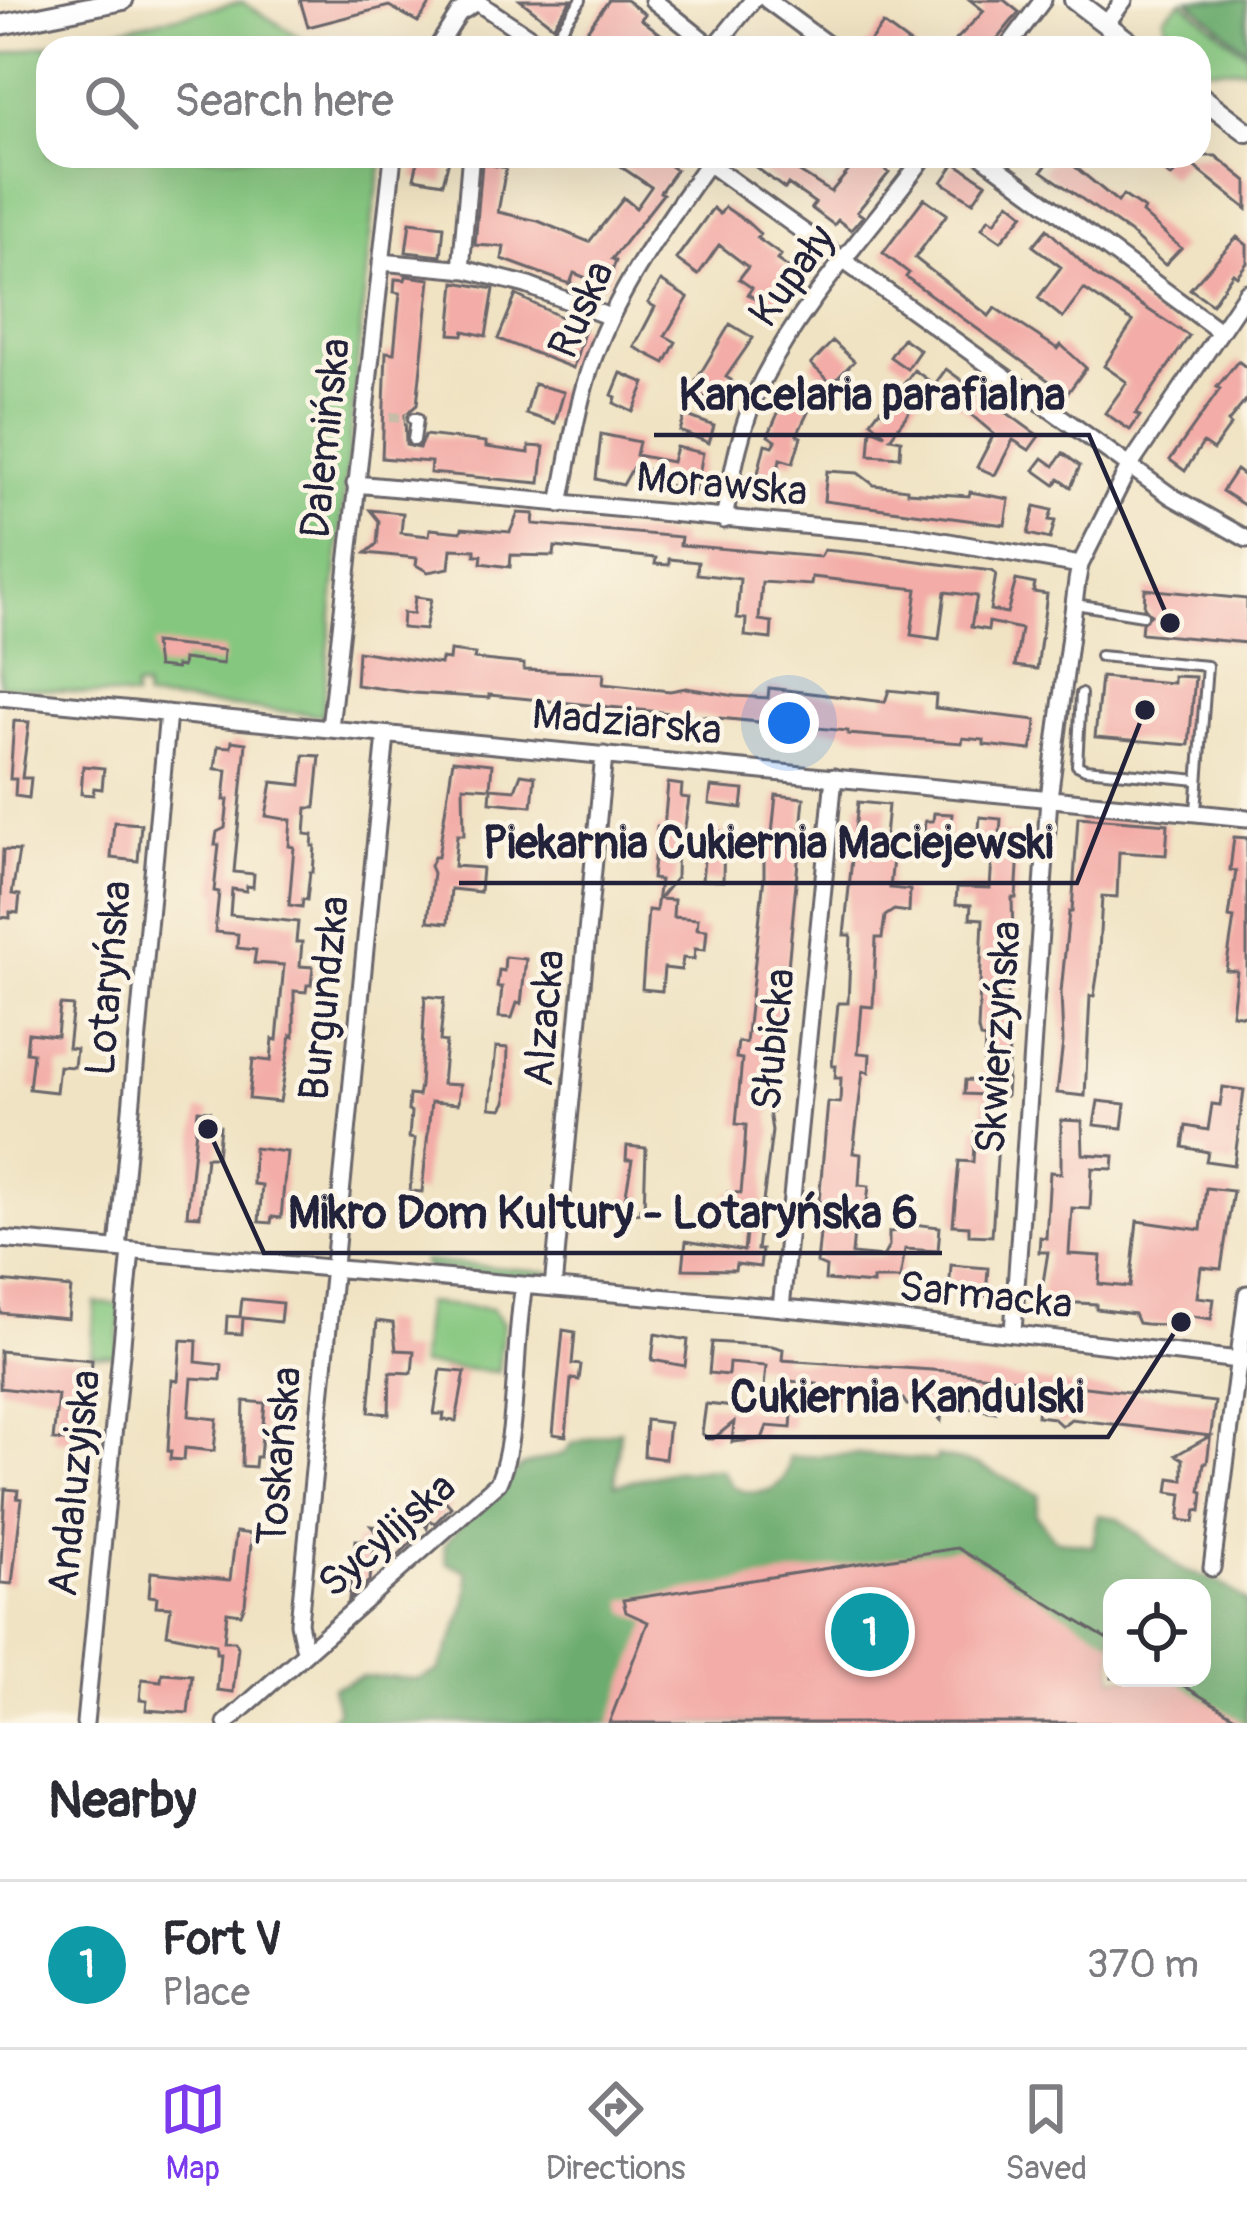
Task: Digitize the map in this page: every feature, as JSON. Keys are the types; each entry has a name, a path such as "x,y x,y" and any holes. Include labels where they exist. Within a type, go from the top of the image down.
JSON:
{"street":[{"path":"0,25 123,0"},
{"path":"653,0 698,36"},
{"path":"723,36 753,0"},
{"path":"767,0 816,36"},
{"path":"1015,36 1043,0"},
{"path":"1074,0 1122,36"},
{"path":"1106,24 1124,0"},
{"path":"445,36 464,8 476,2 529,36"},
{"path":"1211,104 1247,132"},
{"name":"Dalemińska","path":"330,728 393,168"},
{"path":"461,270 470,168"},
{"name":"Ruska","path":"560,503 585,383 610,317 698,168"},
{"path":"714,168 1129,467 1247,539"},
{"name":"Kupały","path":"724,520 737,450 761,382 788,337 917,168"},
{"path":"998,168 1219,330"},
{"path":"381,262 461,270 526,285 610,317"},
{"name":"Skwierzyńska","path":"1013,1332 1049,798 1080,565 1129,467 1247,292"},
{"path":"414,419 414,440"},
{"name":"Morawska","path":"355,484 910,535 1080,565"},
{"name":"Madziarska","path":"0,697 1247,818"},
{"name":"Lotaryńska","path":"125,1250 168,713"},
{"name":"Burgundzka","path":"332,1268 386,735"},
{"name":"Alzacka","path":"553,1288 604,755"},
{"name":"Słubicka","path":"781,1308 834,777"},
{"name":"Sarmacka","path":"0,1239 781,1308 1243,1361"},
{"name":"Andaluzyjska","path":"86,1723 125,1250"},
{"name":"Toskańska","path":"305,1651 299,1623 332,1268"},
{"name":"Sycylijska","path":"226,1723 498,1483 506,1458 524,1286"},
{"path":"1213,1568 1243,1361 1247,1294"}],"lane":[{"path":"555,36 581,0"},
{"path":"1073,604 1143,614"},
{"path":"1100,656 1208,666 1196,813"},
{"path":"1081,694 1077,765 1198,780"}],"green space":[{"path":"1188,0 1247,0 1247,50"},
{"path":"1182,1 1247,54 1247,69 1211,68 1211,36 1168,36 1164,16"},
{"path":"242,2 298,36 87,36"},
{"path":"36,47 36,168 381,168 322,715 145,699 145,688 135,688 134,698 0,685 0,55"},
{"path":"423,1261 549,1272 544,1279 425,1268"},
{"path":"95,1303 122,1305 117,1356 91,1355"},
{"path":"425,1303 492,1309 503,1323 498,1372 420,1365"},
{"path":"620,1430 615,1485 674,1471 722,1470 732,1486 753,1492 778,1484 789,1457 858,1454 936,1461 937,1456 978,1465 1039,1495 1036,1515 1054,1539 1093,1546 1098,1515 1118,1518 1181,1569 1210,1579 1103,1579 1103,1687 1211,1687 1211,1579 1247,1602 1247,1723 326,1723 338,1710 332,1688 363,1676 419,1679 439,1670 464,1608 468,1583 466,1571 447,1563 444,1545 522,1466 565,1453 571,1444"}],"building":[{"path":"300,0 433,0 418,22 389,6 308,27"},
{"path":"520,0 571,0 553,26"},
{"path":"609,0 626,0 663,36 583,36"},
{"path":"970,0 1004,0 1019,12 1000,36 960,36 984,11"},
{"path":"883,24 900,36 874,36"},
{"path":"1211,156 1216,156 1247,181 1247,209 1196,168 1211,168"},
{"path":"416,168 447,168 443,183 414,178"},
{"path":"482,168 506,168 498,212 538,221 589,242 624,198 636,208 651,187 623,168 676,170 612,259 616,261 606,286 574,273 570,284 502,259 504,247 475,245"},
{"path":"757,168 800,168 831,192 851,168 885,168 889,173 857,212 863,216 851,230 838,220 834,225 811,208 815,203 788,184 785,189"},
{"path":"952,168 963,168 986,183 973,202 942,182"},
{"path":"1077,168 1118,202 1123,195 1144,209 1142,213 1181,248 1165,265 1129,232 1042,171"},
{"path":"924,198 947,214 915,258 989,316 995,308 1058,349 1061,345 1086,368 1067,394 906,277 909,273 883,253"},
{"path":"1009,202 1024,214 1001,241 982,228 989,218 995,222"},
{"path":"725,207 760,234 757,238 781,255 777,260 797,274 772,311 748,294 752,288 739,279 748,267 719,245 698,275 676,259 713,208 720,214"},
{"path":"410,222 444,226 441,256 406,252"},
{"path":"1047,229 1095,275 1189,336 1130,430 1105,413 1127,382 1104,366 1133,322 1084,289 1063,318 1038,298 1061,267 1033,246"},
{"path":"1237,237 1247,245 1247,263 1237,276 1233,273 1212,304 1190,289"},
{"path":"395,279 430,279 417,405 405,415 406,445 419,448 425,435 529,453 529,446 544,447 540,483 430,473 431,462 382,458 386,352 394,353 400,293 394,292"},
{"path":"661,281 688,298 665,336 676,342 665,363 634,347 655,307 648,303"},
{"path":"455,282 494,289 486,336 464,331 463,335 450,334"},
{"path":"516,295 585,329 573,368 498,339"},
{"path":"730,324 753,338 726,377 731,380 716,404 691,389"},
{"path":"903,338 920,350 907,369 890,357"},
{"path":"833,341 854,361 832,384 811,364"},
{"path":"1238,361 1247,368 1247,399 1213,450 1203,443 1185,471 1170,460"},
{"path":"946,369 1039,436 1029,450 1013,440 995,475 977,467 994,434 935,384"},
{"path":"914,370 931,382 890,438 901,440 900,457 869,455 871,428 885,434 871,421"},
{"path":"621,373 645,383 633,412 614,403 612,395"},
{"path":"534,384 564,392 555,423 526,414"},
{"path":"789,388 809,398 806,404 811,406 797,435 801,437 793,463 780,459 774,497 753,494 765,444 773,446 776,441 768,436"},
{"path":"685,415 714,426 709,443 680,431"},
{"path":"601,434 639,442 636,455 672,462 676,447 703,453 696,491 665,485 667,474 633,467 623,485 596,479"},
{"path":"1063,453 1080,466 1071,487 1059,479 1055,485 1034,470 1043,458 1054,466"},
{"path":"1236,470 1247,478 1247,507 1222,491"},
{"path":"827,471 858,473 874,485 907,492 969,496 970,492 1009,499 1005,525 824,501"},
{"path":"1035,506 1052,510 1049,520 1055,521 1050,539 1028,534"},
{"path":"370,510 403,513 401,533 429,536 430,529 510,532 518,513 534,514 533,524 681,537 680,545 820,557 824,550 991,571 996,574 990,610 1007,613 1016,580 1035,584 1033,592 1047,594 1037,669 1015,666 1021,629 989,622 988,630 971,627 977,596 945,592 939,639 911,635 917,589 812,577 811,585 762,582 759,620 772,622 771,639 745,636 746,619 737,618 740,579 697,574 698,562 669,559 669,565 655,564 656,558 555,547 554,556 511,555 510,567 481,563 482,555 475,555 475,550 451,549 449,568 428,572 416,565 417,558 366,553 377,544 379,521"},
{"path":"1145,589 1247,599 1247,643 1141,633 1142,623 1151,615 1144,607"},
{"path":"415,597 431,599 425,630 402,628 403,613 413,614"},
{"path":"154,643 224,650 223,664 183,659 182,667 176,669 157,667"},
{"path":"358,651 440,664 441,659 449,660 450,651 475,654 474,659 524,664 524,670 604,673 603,684 735,696 768,698 769,688 885,702 889,690 936,695 935,708 1036,720 1035,733 1031,750 963,738 962,743 848,734 489,695 414,693 356,685"},
{"path":"1173,676 1195,677 1189,745 1095,737 1101,677 1173,683"},
{"path":"14,721 29,722 22,778 31,778 29,798 15,796 16,779 10,779"},
{"path":"232,741 246,743 234,872 254,874 253,887 232,889 230,915 298,922 300,966 313,967 306,992 294,991 294,1036 280,1102 249,1099 253,1059 271,1061 273,1039 277,1040 284,965 254,963 256,950 237,948 238,934 215,932 219,845 215,845 217,832 225,828 228,800 224,800 227,770 215,769 218,746 231,747"},
{"path":"304,755 320,756 315,808 307,808 305,834 313,835 313,872 302,907 289,905 294,847 289,846 291,820 266,816 272,782 301,785"},
{"path":"453,760 492,764 490,788 463,786 464,835 457,835 454,866 482,868 480,892 451,889 448,923 428,921 430,866 438,857"},
{"path":"83,766 104,768 102,789 94,788 93,795 81,794"},
{"path":"521,774 535,776 532,806 490,802 491,788 515,790"},
{"path":"668,783 682,785 681,797 689,798 684,834 677,833 676,878 659,899 674,900 673,917 698,919 697,929 707,930 705,950 695,949 694,959 683,958 681,970 664,968 662,991 642,989 648,910 656,911 660,880 652,879 657,827 664,828"},
{"path":"711,787 744,790 742,808 709,804"},
{"path":"776,795 804,798 784,1010 772,1077 776,1077 775,1096 769,1111 772,1131 757,1250 762,1250 760,1267 736,1264 735,1270 683,1269 686,1241 744,1251 747,1225 725,1223 728,1192 741,1193 744,1160 746,1125 736,1124 742,1059 736,1058 738,1042 746,1043 757,943 764,877 764,861 757,860 759,843 771,844"},
{"path":"858,802 888,805 884,848 894,849 890,888 910,890 909,912 894,910 885,916 882,938 876,938 873,1007 862,1006 858,1053 870,1054 869,1072 863,1071 853,1153 861,1154 859,1185 869,1186 866,1210 856,1209 852,1254 883,1257 889,1232 899,1231 901,1199 914,1200 912,1224 940,1227 938,1251 905,1249 900,1279 873,1279 873,1284 825,1280 826,1267 817,1263 820,1234 811,1232 814,1201 819,1202 828,1102 840,1103 841,1078 835,1078 836,1066 832,1066 838,1003 848,1003 851,935 844,935"},
{"path":"934,813 952,814 950,839 924,836 925,821 933,821"},
{"path":"980,817 1001,819 1000,835 1020,836 1016,898 1012,898 1006,1096 1001,1096 992,1236 969,1235 969,1226 953,1225 959,1161 973,1162 975,1126 982,1126 984,1095 964,1094 965,1080 983,1081 985,1039 978,1030 983,919 970,918 971,905 956,904 957,887 990,888 993,843 978,842"},
{"path":"1078,817 1168,824 1166,855 1119,852 1117,897 1102,896 1085,1096 1057,1093 1063,1042 1061,992"},
{"path":"114,822 141,824 138,861 111,858"},
{"path":"707,830 724,832 723,881 702,880"},
{"path":"1234,837 1247,838 1247,1016 1232,1014 1237,971 1226,970 1234,918 1229,917 1236,871 1230,870"},
{"path":"3,850 19,851 12,894 20,895 18,913 10,912 10,918 0,917"},
{"path":"505,957 526,959 521,1004 517,1003 512,1018 499,1017 502,987 497,987"},
{"path":"425,996 444,998 442,1084 460,1085 458,1104 431,1102 422,1192 410,1191 415,1139 409,1138 408,1111 409,1095 418,1096 420,1086"},
{"path":"60,1005 73,1006 68,1048 76,1049 74,1067 59,1066 56,1092 29,1089 33,1053 26,1052 28,1033 57,1036"},
{"path":"496,1047 508,1048 502,1109 490,1108"},
{"path":"1223,1087 1244,1090 1234,1165 1206,1161 1208,1152 1183,1147 1186,1126 1208,1130 1212,1104 1220,1105"},
{"path":"1098,1101 1125,1104 1122,1128 1094,1125"},
{"path":"198,1110 210,1111 209,1125 220,1126 217,1157 206,1157 200,1216 187,1215"},
{"path":"1061,1120 1082,1121 1083,1154 1114,1156 1113,1169 1092,1168 1090,1209 1072,1208 1069,1254 1101,1256 1099,1284 1130,1287 1137,1221 1201,1230 1206,1188 1233,1191 1221,1269 1201,1267 1197,1297 1214,1299 1211,1319 1192,1316 1180,1326 1146,1324 1138,1323 1134,1314 1096,1309 1096,1304 1040,1301 1048,1252 1039,1252 1040,1237 1046,1238 1050,1172 1061,1173"},
{"path":"627,1146 646,1148 644,1210 640,1213 627,1212 624,1205 632,1160 626,1160"},
{"path":"254,1148 287,1152 281,1218 272,1217 271,1223 259,1222 262,1185 253,1184"},
{"path":"951,1265 988,1268 986,1296 949,1294"},
{"path":"0,1281 71,1288 68,1319 0,1313"},
{"path":"242,1299 282,1303 280,1322 243,1318 242,1334 226,1333 227,1316 240,1317"},
{"path":"377,1321 393,1323 396,1350 414,1351 412,1373 390,1372 389,1414 369,1412"},
{"path":"563,1330 575,1332 572,1364 581,1365 579,1380 571,1379 566,1436 553,1434"},
{"path":"655,1334 688,1340 685,1366 652,1360"},
{"path":"181,1340 197,1341 196,1362 222,1365 221,1380 192,1378 189,1416 217,1419 214,1451 185,1448 184,1460 170,1459 168,1451 172,1380 178,1381"},
{"path":"712,1342 772,1346 783,1349 782,1360 947,1371 1215,1402 1201,1511 1196,1510 1194,1522 1179,1520 1182,1494 1168,1492 1170,1478 1183,1480 1183,1459 1176,1455 1210,1436 1071,1419 1062,1426 1053,1418 1037,1416 1038,1406 997,1401 996,1412 943,1404 941,1421 932,1408 907,1405 903,1399 843,1393 842,1401 815,1398 817,1384 780,1380 777,1411 792,1413 791,1428 767,1426 762,1439 732,1442 734,1422 707,1439 702,1433 706,1404 762,1410 766,1366 729,1363 728,1375 709,1373"},
{"path":"0,1351 92,1360 87,1443 53,1440 58,1395 0,1388"},
{"path":"441,1370 465,1372 456,1421 434,1414"},
{"path":"244,1401 265,1403 255,1467 242,1466"},
{"path":"646,1420 669,1423 665,1459 644,1456"},
{"path":"5,1489 18,1490 17,1498 22,1499 12,1584 0,1583"},
{"path":"430,1495 435,1503 442,1497 451,1507 435,1523 429,1520 427,1528 413,1506"},
{"path":"371,1526 412,1531 411,1543 397,1556"},
{"path":"236,1532 252,1534 245,1604 241,1614 227,1612 224,1641 235,1641 238,1647 233,1692 217,1690 220,1653 216,1653 216,1644 167,1634 171,1607 156,1606 157,1597 149,1596 151,1572 230,1580"},
{"path":"356,1540 374,1541 370,1580 349,1599"},
{"path":"957,1548 1103,1637 1103,1687 1186,1687 1245,1723 609,1723 648,1622 626,1612 623,1600"},
{"path":"162,1673 192,1675 188,1713 146,1710 147,1701 140,1700 142,1679 161,1681"}],"tunnel":[{"path":"390,417 414,419"}],"place":[{"name":"Kancelaria parafialna","path":"1170,623"},
{"name":"Piekarnia Cukiernia Maciejewski","path":"1145,710"},
{"name":"Mikro Dom Kultury - Lotaryńska 6","path":"208,1129"},
{"name":"Cukiernia Kandulski","path":"1181,1322"},
{"name":"Fort V","path":"870,1632"}]}
